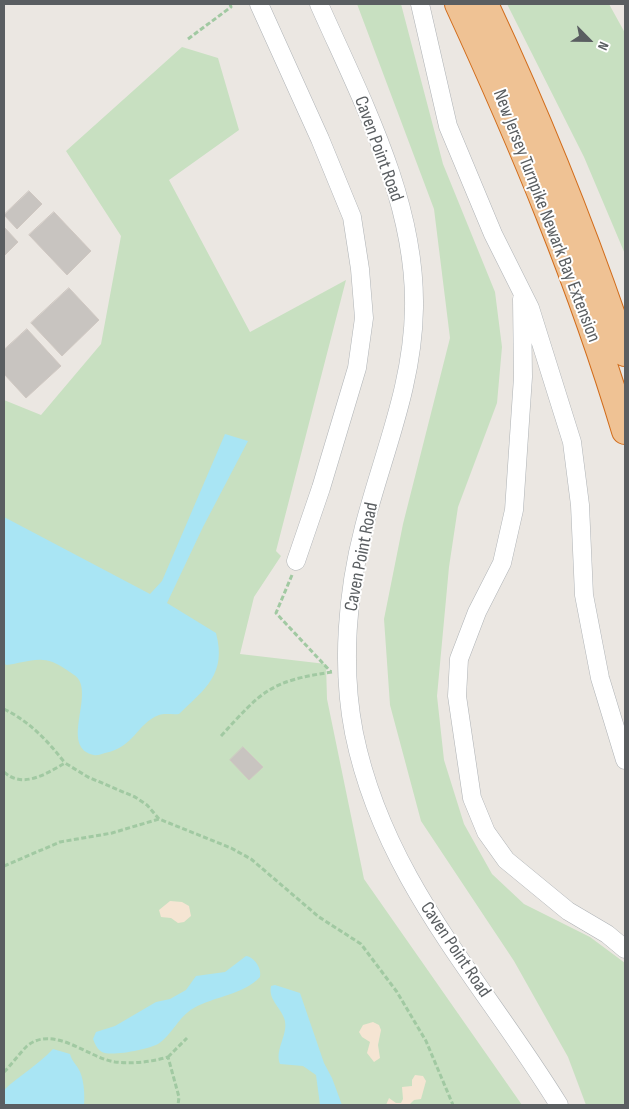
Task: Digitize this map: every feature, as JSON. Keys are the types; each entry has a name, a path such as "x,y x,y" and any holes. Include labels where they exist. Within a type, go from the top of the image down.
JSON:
{"highway":[{"name":"New Jersey Turnpike Newark Bay Extension","path":"458,4 508,113 553,223 594,334 625,431"},
{"name":"New Jersey Turnpike Newark Bay Extension","path":"484,4 542,133 600,280 625,353"}],"street":[{"path":"259,4 320,139 352,217 360,269 364,318 358,368 295,568"},
{"name":"Caven Point Road","path":"319,4 389,170 412,259 414,308 410,356 402,402 364,528 350,596 339,671 371,797 395,854 426,910 531,1060 559,1105"},
{"path":"420,4 448,126 493,234 530,308 572,442 580,506 584,595 600,678 625,760"},
{"path":"600,280 625,312"},
{"path":"522,291 523,377 514,510 502,563 477,612 459,659 457,696 472,798 486,832 506,860 568,910 625,949"}],"path":[{"path":"188,38 230,7 230,4"},
{"path":"295,568 276,613 339,671"},
{"path":"221,736 255,699 273,686 296,678 339,671"},
{"path":"4,709 26,721 42,735 65,763 88,776 135,797 146,804 159,819 223,845 251,860 319,918 361,944 397,992 414,1021 445,1082 453,1105"},
{"path":"4,772 19,780 31,780 65,763"},
{"path":"4,866 60,842 112,833 159,819"},
{"path":"4,1072 28,1046 47,1039 66,1043 100,1059 116,1062 152,1061 168,1057 187,1038"},
{"path":"168,1057 179,1097 178,1105"}],"green space":[{"path":"357,4 401,4 443,164 495,292 502,347 497,403 458,507 449,567 437,696 444,760 464,824 492,874 524,904 590,937 625,963 625,1105 586,1105 568,1057 514,961 421,821 390,705 384,619 403,524 450,338 434,209"},
{"path":"507,4 609,4 625,33 625,254 584,157"},
{"path":"182,47 218,58 239,130 169,180 250,332 346,280 276,551 281,556 254,597 240,654 326,664 327,699 364,879 522,1105 4,1105 4,400 41,415 101,344 121,236 66,151"}],"sand":[{"path":"170,901 182,902 189,906 191,916 184,922 178,923 171,918 161,917 159,910"},
{"path":"373,1022 379,1025 381,1030 378,1045 380,1058 374,1062 367,1053 370,1042 362,1037 359,1032 363,1025"},
{"path":"415,1075 423,1076 426,1081 421,1099 414,1100 409,1105 386,1105 389,1098 396,1103 401,1103 403,1099 402,1087 412,1086 412,1080"}],"water":[{"path":"225,434 248,441 203,527 167,603 216,633 219,659 216,670 205,688 179,714 164,714 151,719 129,741 115,750 99,755 84,751 79,743 78,734 82,689 77,677 59,665 46,660 6,665 4,662 4,517 150,594 162,581"},
{"path":"246,956 252,958 257,964 260,970 260,977 237,992 202,1004 189,1011 158,1044 139,1050 113,1054 102,1052 96,1046 93,1039 96,1032 115,1026 156,1002 170,999 186,990 196,976 225,972"},
{"path":"275,985 300,993 324,1063 342,1105 320,1105 316,1075 303,1066 280,1064 279,1053 285,1024 284,1018 271,995 271,986"},
{"path":"53,1049 70,1054 78,1068 83,1081 84,1105 4,1105 4,1090"}],"building":[{"path":"29,191 42,204 17,229 4,215"},
{"path":"54,212 91,251 67,275 29,235"},
{"path":"4,227 18,242 4,256"},
{"path":"69,288 99,320 62,356 31,323"},
{"path":"27,329 61,366 26,398 4,374 4,350"},
{"path":"243,747 263,767 249,780 230,760"}]}
